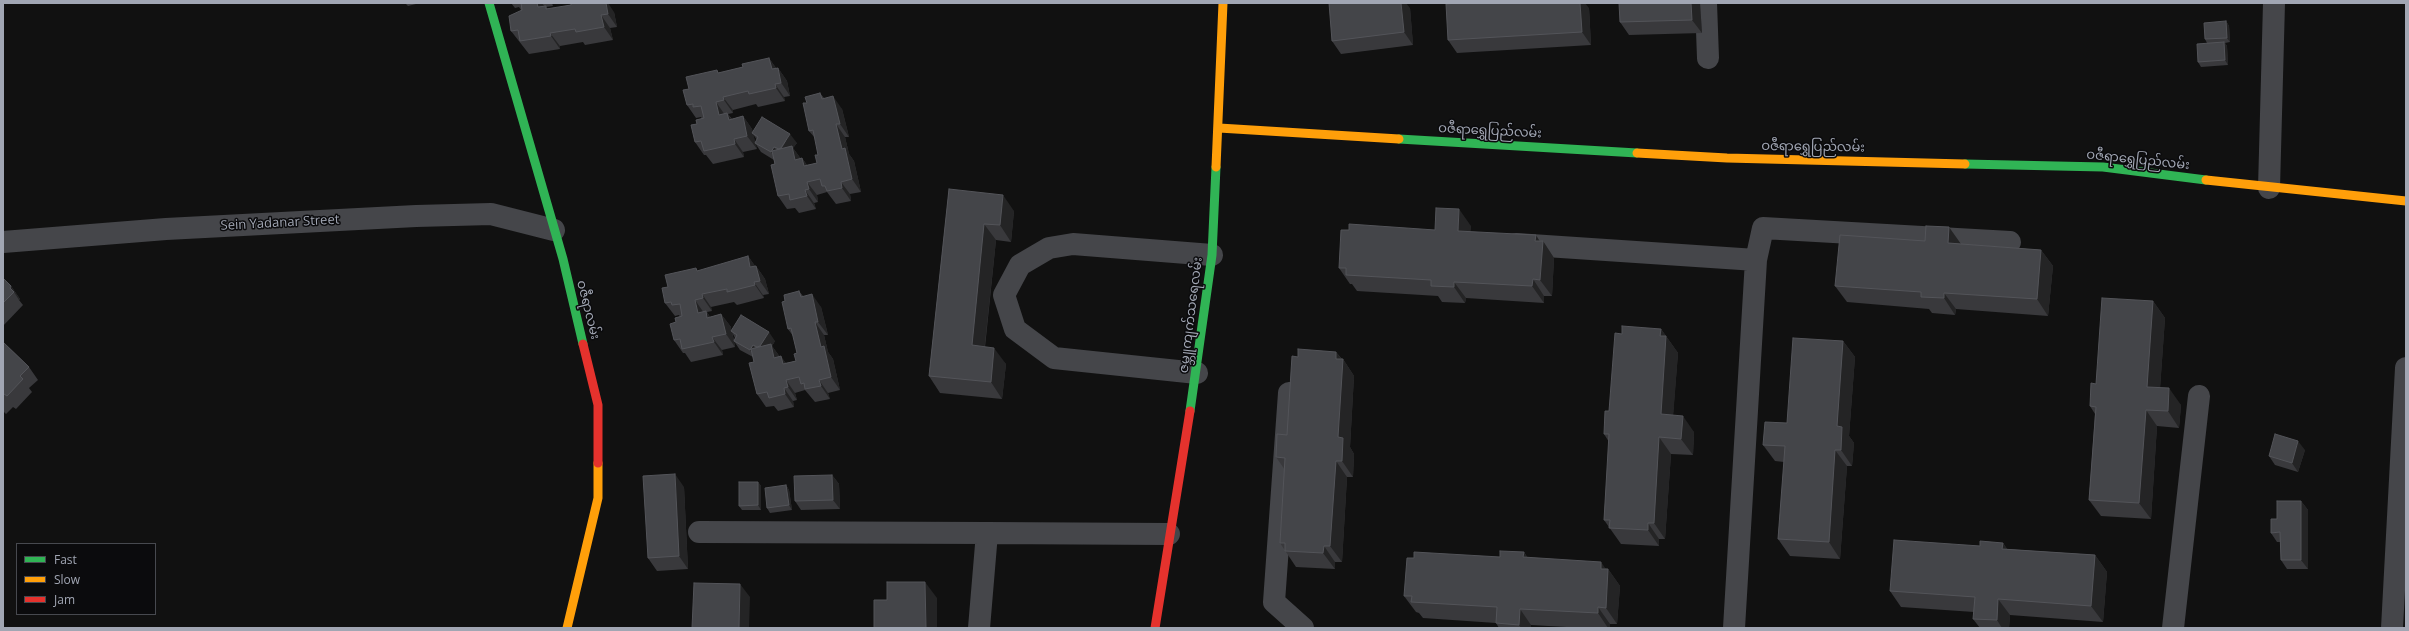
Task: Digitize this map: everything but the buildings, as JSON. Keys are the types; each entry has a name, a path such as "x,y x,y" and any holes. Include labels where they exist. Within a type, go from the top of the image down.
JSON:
{"street":[{"name":"ဝဇီရာလမ်း","path":"489,3 554,230 598,405 598,498 567,628"},
{"name":"ဇမ္ဘူကျက်သရေလမ်း","path":"1155,628 1169,534 1197,373 1212,255 1219,128 1223,3"},
{"path":"1706,3 1708,58"},
{"path":"2269,188 2274,3"},
{"name":"ဝဇီရာရွှေပြည်လမ်း","path":"1219,128 1727,158 2103,167 2269,188 2406,201"},
{"name":"Sein Yadanar Street","path":"3,242 166,229 438,215 491,214 554,230"},
{"path":"1734,628 1756,260 1763,228 2010,242"},
{"path":"1499,243 1756,260"},
{"path":"1197,373 1054,358 1014,329 1004,294 1020,265 1050,248 1073,244 1212,255"},
{"path":"2392,628 2404,453 2406,368"},
{"path":"1289,393 1274,602 1303,628"},
{"path":"2173,628 2199,396"},
{"path":"699,532 1169,534"},
{"path":"979,628 987,533"}],"traffic: fast":[{"path":"489,3 563,259 583,344"},
{"path":"1399,139 1637,153"},
{"path":"1965,164 2103,167 2206,180"},
{"path":"1190,411 1212,255 1216,167"}],"traffic: slow":[{"path":"1216,167 1223,3"},
{"path":"1219,128 1399,139"},
{"path":"1637,153 1727,158 1965,164"},
{"path":"2206,180 2406,201"},
{"path":"567,628 598,498 598,463"}],"traffic: jam":[{"path":"583,344 598,405 598,463"},
{"path":"1155,628 1190,411"}]}
